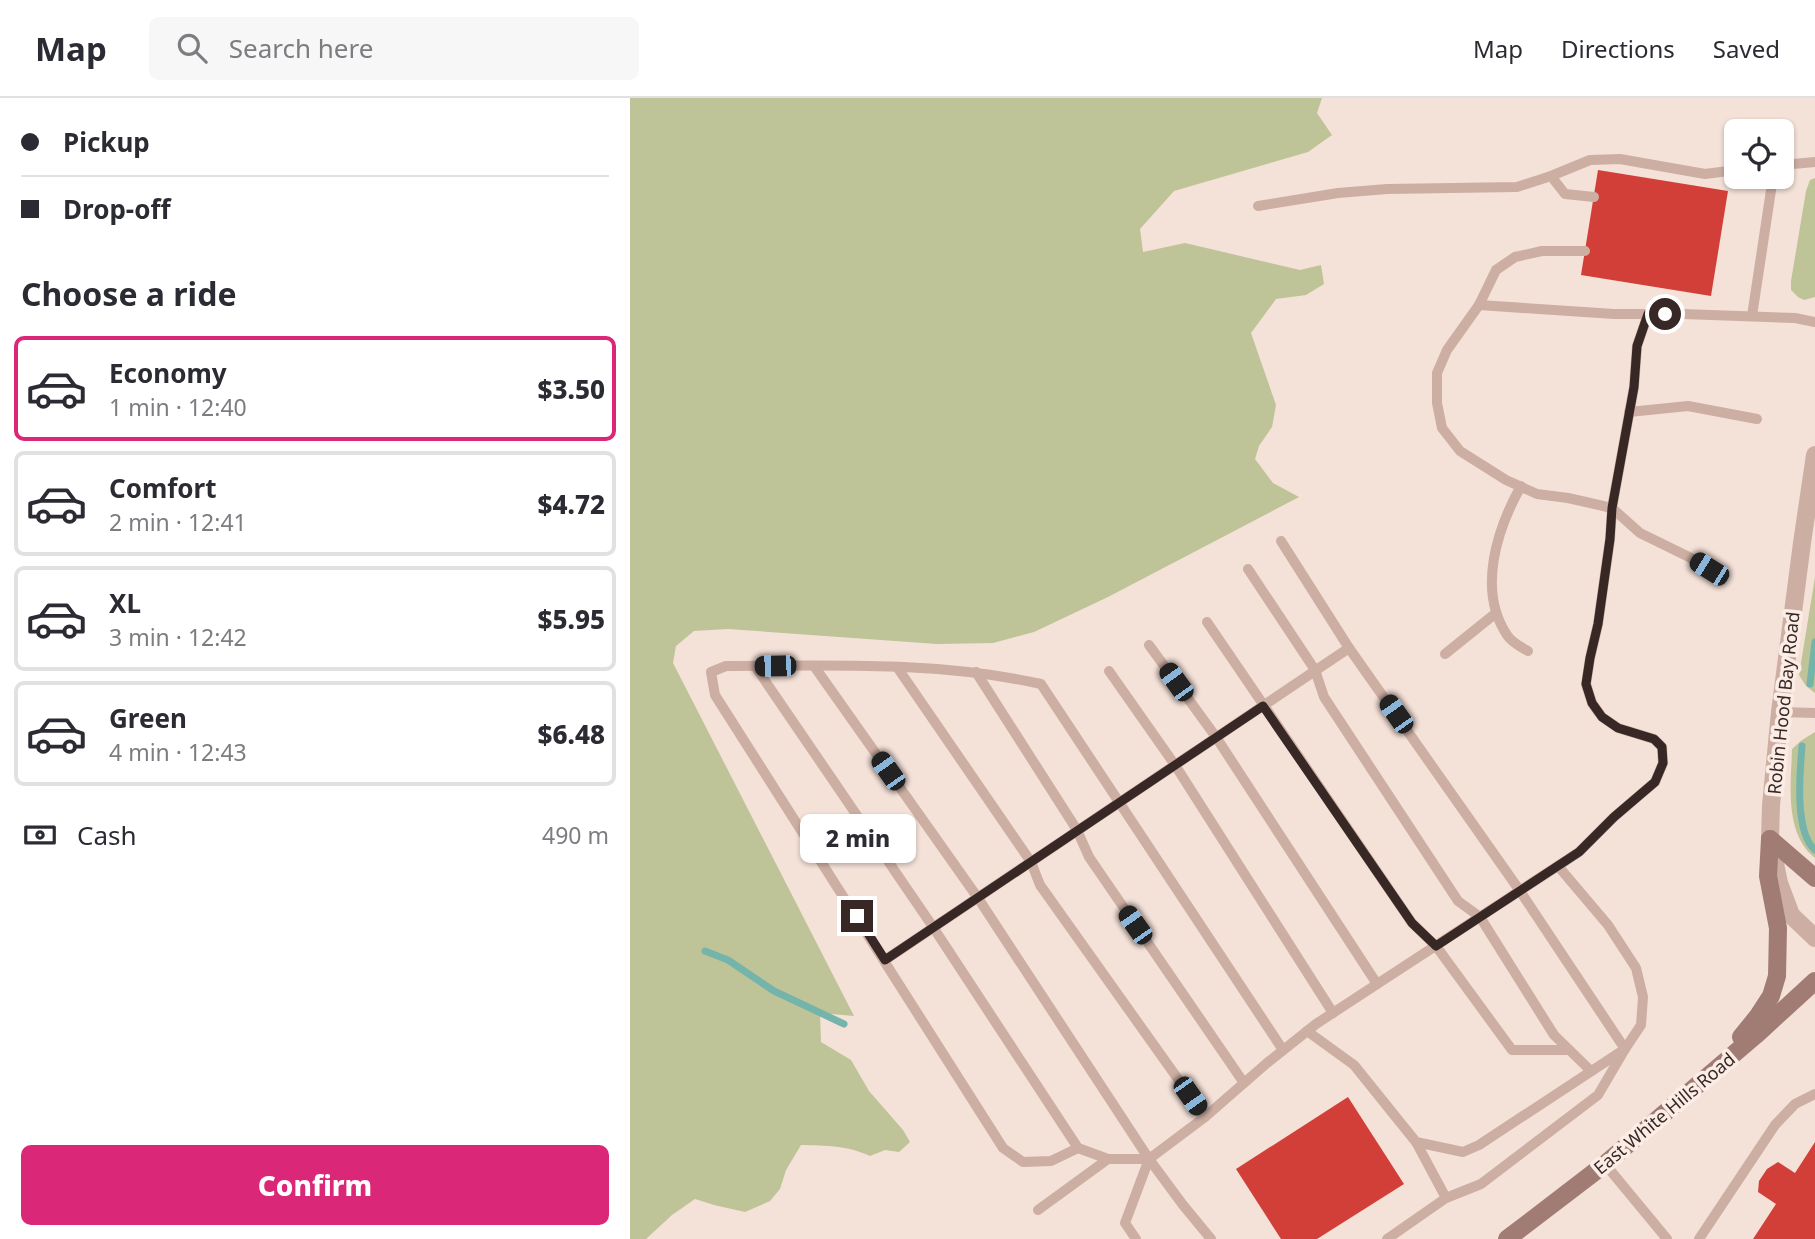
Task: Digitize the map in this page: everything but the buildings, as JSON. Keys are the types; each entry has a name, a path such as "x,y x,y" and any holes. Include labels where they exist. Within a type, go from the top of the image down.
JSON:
{"main road":[{"path":"1770,839 1815,878"},
{"path":"1710,1075 1758,1016 1771,996 1777,976 1778,928 1768,876 1770,839"},
{"name":"East White Hills Road","path":"1507,1239 1605,1164 1815,981"}],"street":[{"name":"Robin Hood Bay Road","path":"1815,455 1808,544 1780,712 1770,839 1779,883 1791,915 1815,938"}],"lane":[{"path":"1258,206 1338,193 1387,189 1517,187 1590,160 1620,159 1705,174 1724,172"},
{"path":"1794,164 1815,162"},
{"path":"1551,176 1565,194 1594,197"},
{"path":"1752,316 1771,189"},
{"path":"1585,251 1542,251 1515,257 1496,270 1479,305 1447,350 1437,373 1437,403 1443,428 1460,451 1480,465 1537,494 1612,508 1640,533 1709,569"},
{"path":"1479,305 1614,314 1795,318 1815,322"},
{"path":"1136,1239 1125,1223 1149,1159 1205,1117 1307,1031 1579,852 1655,782 1663,763 1662,747 1654,739 1618,728 1602,717 1592,703 1586,684 1598,624 1612,508 1634,387 1637,346 1648,314"},
{"path":"1629,412 1688,405 1757,419"},
{"path":"1521,486 1501,529 1492,585 1496,613 1508,638 1528,651"},
{"path":"1281,541 1349,648 1520,891 1625,1049"},
{"path":"1248,569 1315,670 1324,697 1458,901 1480,917 1554,1035 1591,1071"},
{"path":"1445,654 1496,613"},
{"path":"1208,622 1412,923 1436,946 1512,1050 1569,1050"},
{"path":"1149,645 1216,737 1377,984"},
{"path":"885,960 1349,648"},
{"path":"1078,1148 1051,1161 1023,1162 1003,1147 715,695 711,673 726,666 897,667 976,672 1041,684 1283,1050"},
{"path":"755,666 933,927 1078,1148 1108,1159 1149,1159"},
{"path":"814,666 978,898 1149,1159 1211,1239"},
{"path":"897,667 1031,862 1040,886 1205,1117"},
{"path":"1109,671 1175,765 1333,1013"},
{"path":"976,672 1077,830 1089,857 1244,1083"},
{"path":"1780,712 1815,713"},
{"path":"1387,1239 1446,1198 1481,1184 1598,1095 1640,1025 1643,997 1636,968 1608,925 1558,866"},
{"path":"1307,1031 1354,1065 1416,1142 1446,1198"},
{"path":"1416,1142 1463,1152 1479,1145 1625,1049"},
{"path":"1699,1239 1775,1125 1795,1104 1815,1094"},
{"path":"1038,1210 1108,1159"},
{"path":"1605,1164 1667,1239"}],"green space":[{"path":"630,98 1322,98 1317,113 1332,135 1308,152 1174,191 1140,229 1143,252 1185,243 1300,270 1321,265 1324,284 1306,295 1276,299 1251,333 1276,405 1272,427 1259,446 1255,459 1273,483 1299,497 1108,597 1034,632 993,643 937,644 728,629 694,631 676,646 673,663 854,1016 820,1013 821,1042 851,1060 869,1091 910,1142 899,1152 885,1150 870,1156 844,1148 801,1145 786,1170 780,1189 770,1201 745,1212 695,1199 672,1215 646,1239 630,1239"},
{"path":"1815,178 1815,297 1804,300 1791,290 1791,281 1806,191 1810,180"},
{"path":"1815,577 1815,693 1799,675"},
{"path":"1815,732 1815,858 1798,835 1791,793 1792,749"}],"waterway":[{"path":"1810,684 1815,642"},
{"path":"1802,746 1801,816 1808,841 1815,850"},
{"path":"705,951 728,960 774,991 844,1024"}],"route":[{"path":"857,916 885,960 1263,706 1412,923 1436,946 1579,852 1655,782 1663,763 1662,747 1654,739 1618,728 1602,717 1592,703 1586,684 1598,624 1612,508 1634,387 1637,346 1648,314 1665,314"}]}
